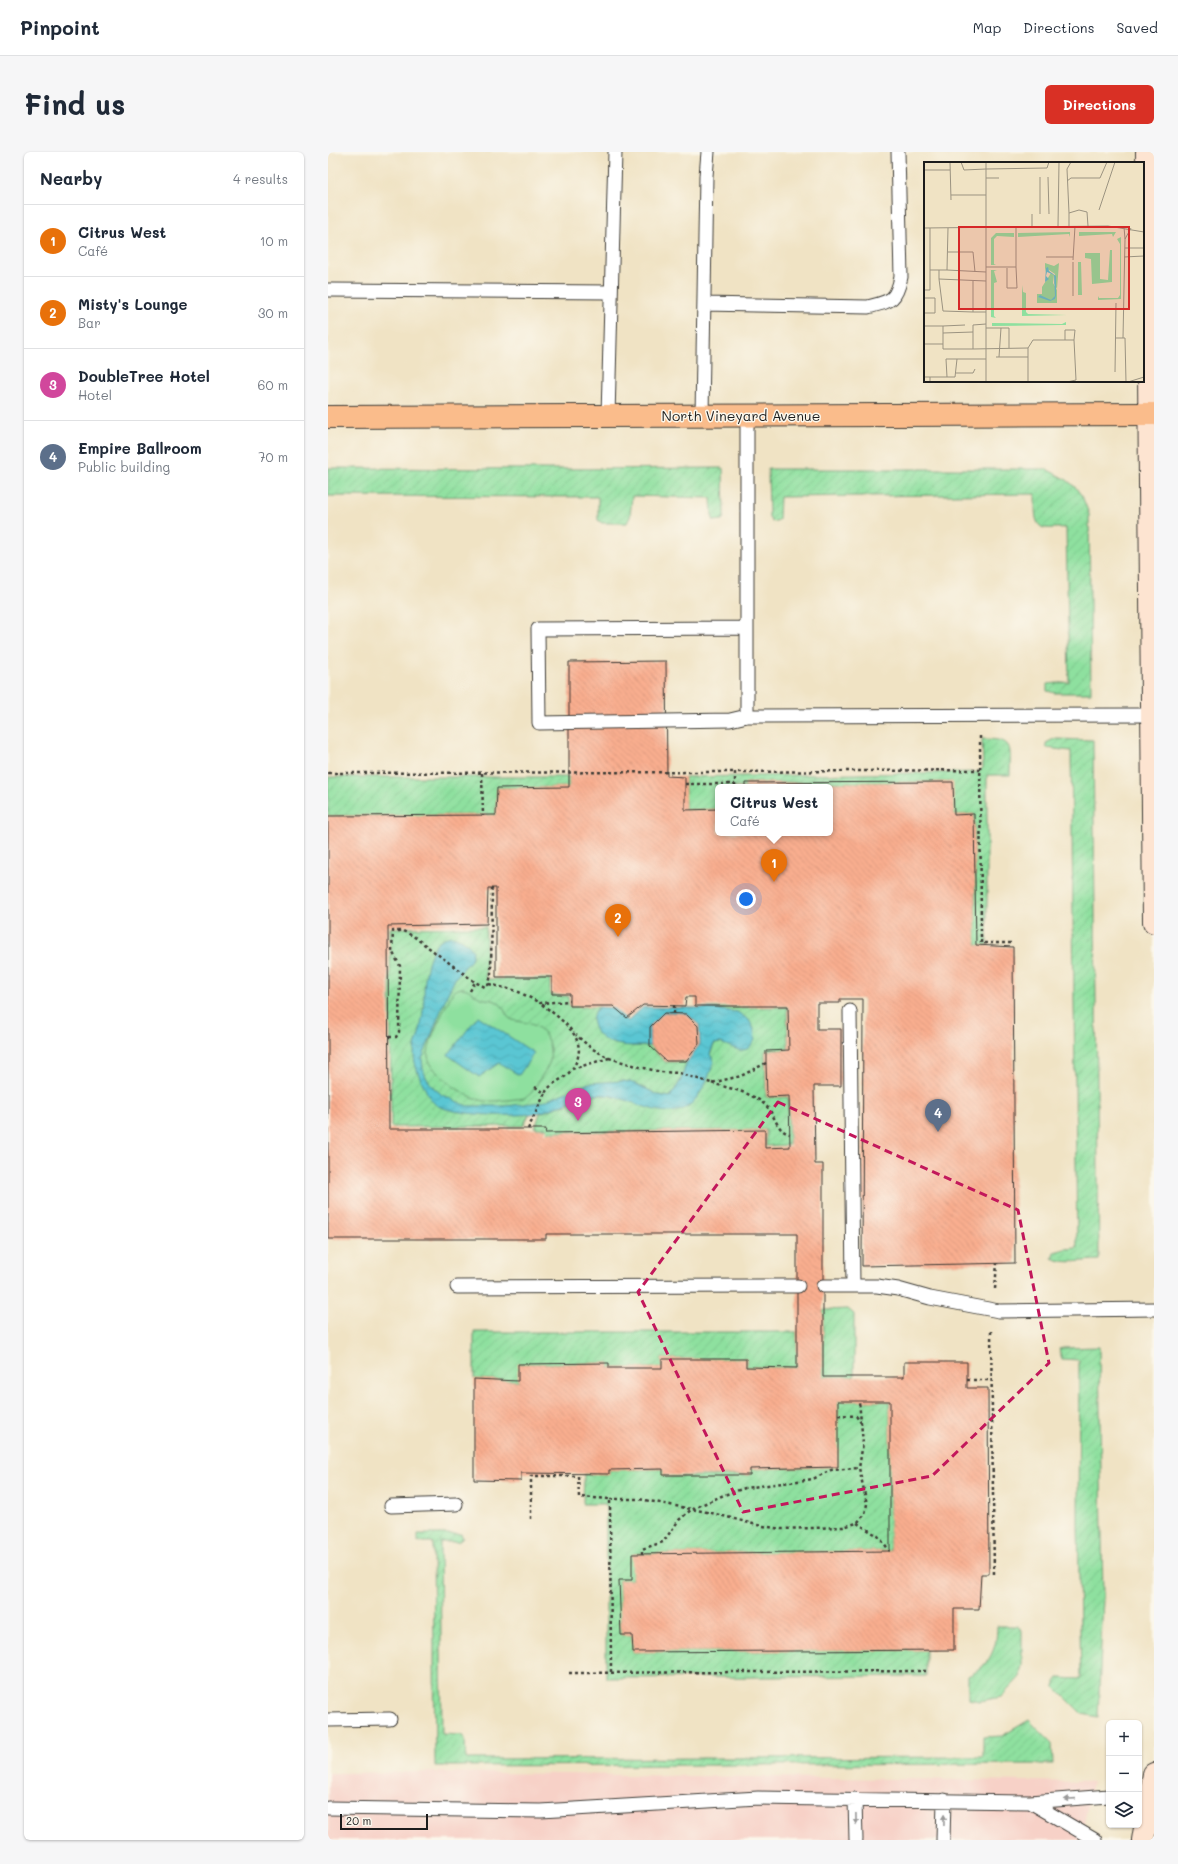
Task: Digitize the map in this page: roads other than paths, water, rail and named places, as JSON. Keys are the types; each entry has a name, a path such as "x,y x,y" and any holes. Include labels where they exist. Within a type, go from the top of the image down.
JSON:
{"main road":[{"name":"North Vineyard Avenue","path":"328,417 1151,414"}],"street":[{"path":"1147,152 1151,414 1151,715 1154,922"},
{"path":"1143,1840 1148,1787"}],"lane":[{"path":"608,416 615,152"},
{"path":"702,416 708,152"},
{"path":"704,304 868,307 888,302 898,292 901,276 898,152"},
{"path":"328,290 611,292"},
{"path":"747,416 747,716"},
{"path":"746,628 538,629 539,723 730,720 747,716 1151,715"},
{"path":"850,1011 853,1286"},
{"path":"457,1287 798,1286"},
{"path":"823,1286 876,1286 898,1288 930,1298 992,1310 1036,1311 1154,1308"},
{"path":"391,1506 456,1504"},
{"path":"328,1720 390,1719"},
{"path":"328,1808 541,1811 758,1798 1030,1802 1106,1796"},
{"path":"855,1799 856,1840"},
{"path":"943,1840 944,1800"},
{"path":"1030,1802 1095,1840"}],"water":[{"path":"451,936 464,941 473,951 471,960 456,977 447,995 422,1059 423,1070 433,1087 442,1095 467,1106 506,1106 542,1102 589,1083 623,1081 635,1083 658,1095 670,1097 680,1082 687,1062 700,1044 699,1025 686,1013 664,1012 649,1027 650,1046 626,1046 603,1039 598,1034 594,1027 593,1016 599,1007 613,1008 628,1021 643,1007 705,1008 737,1012 749,1020 754,1029 755,1040 749,1048 741,1051 721,1043 714,1044 710,1054 714,1062 706,1083 693,1102 681,1110 670,1112 660,1111 627,1100 604,1095 586,1096 554,1108 531,1114 486,1115 443,1108 435,1104 428,1095 417,1070 414,1054 422,1019 425,981 430,957 437,943 442,939"},
{"path":"478,1016 534,1053 519,1075 499,1063 479,1077 448,1055"}],"place":[{"name":"Citrus West","path":"774,882"},
{"name":"Misty's Lounge","path":"618,937"},
{"name":"DoubleTree Hotel","path":"578,1121"},
{"name":"Empire Ballroom","path":"938,1132"}]}
